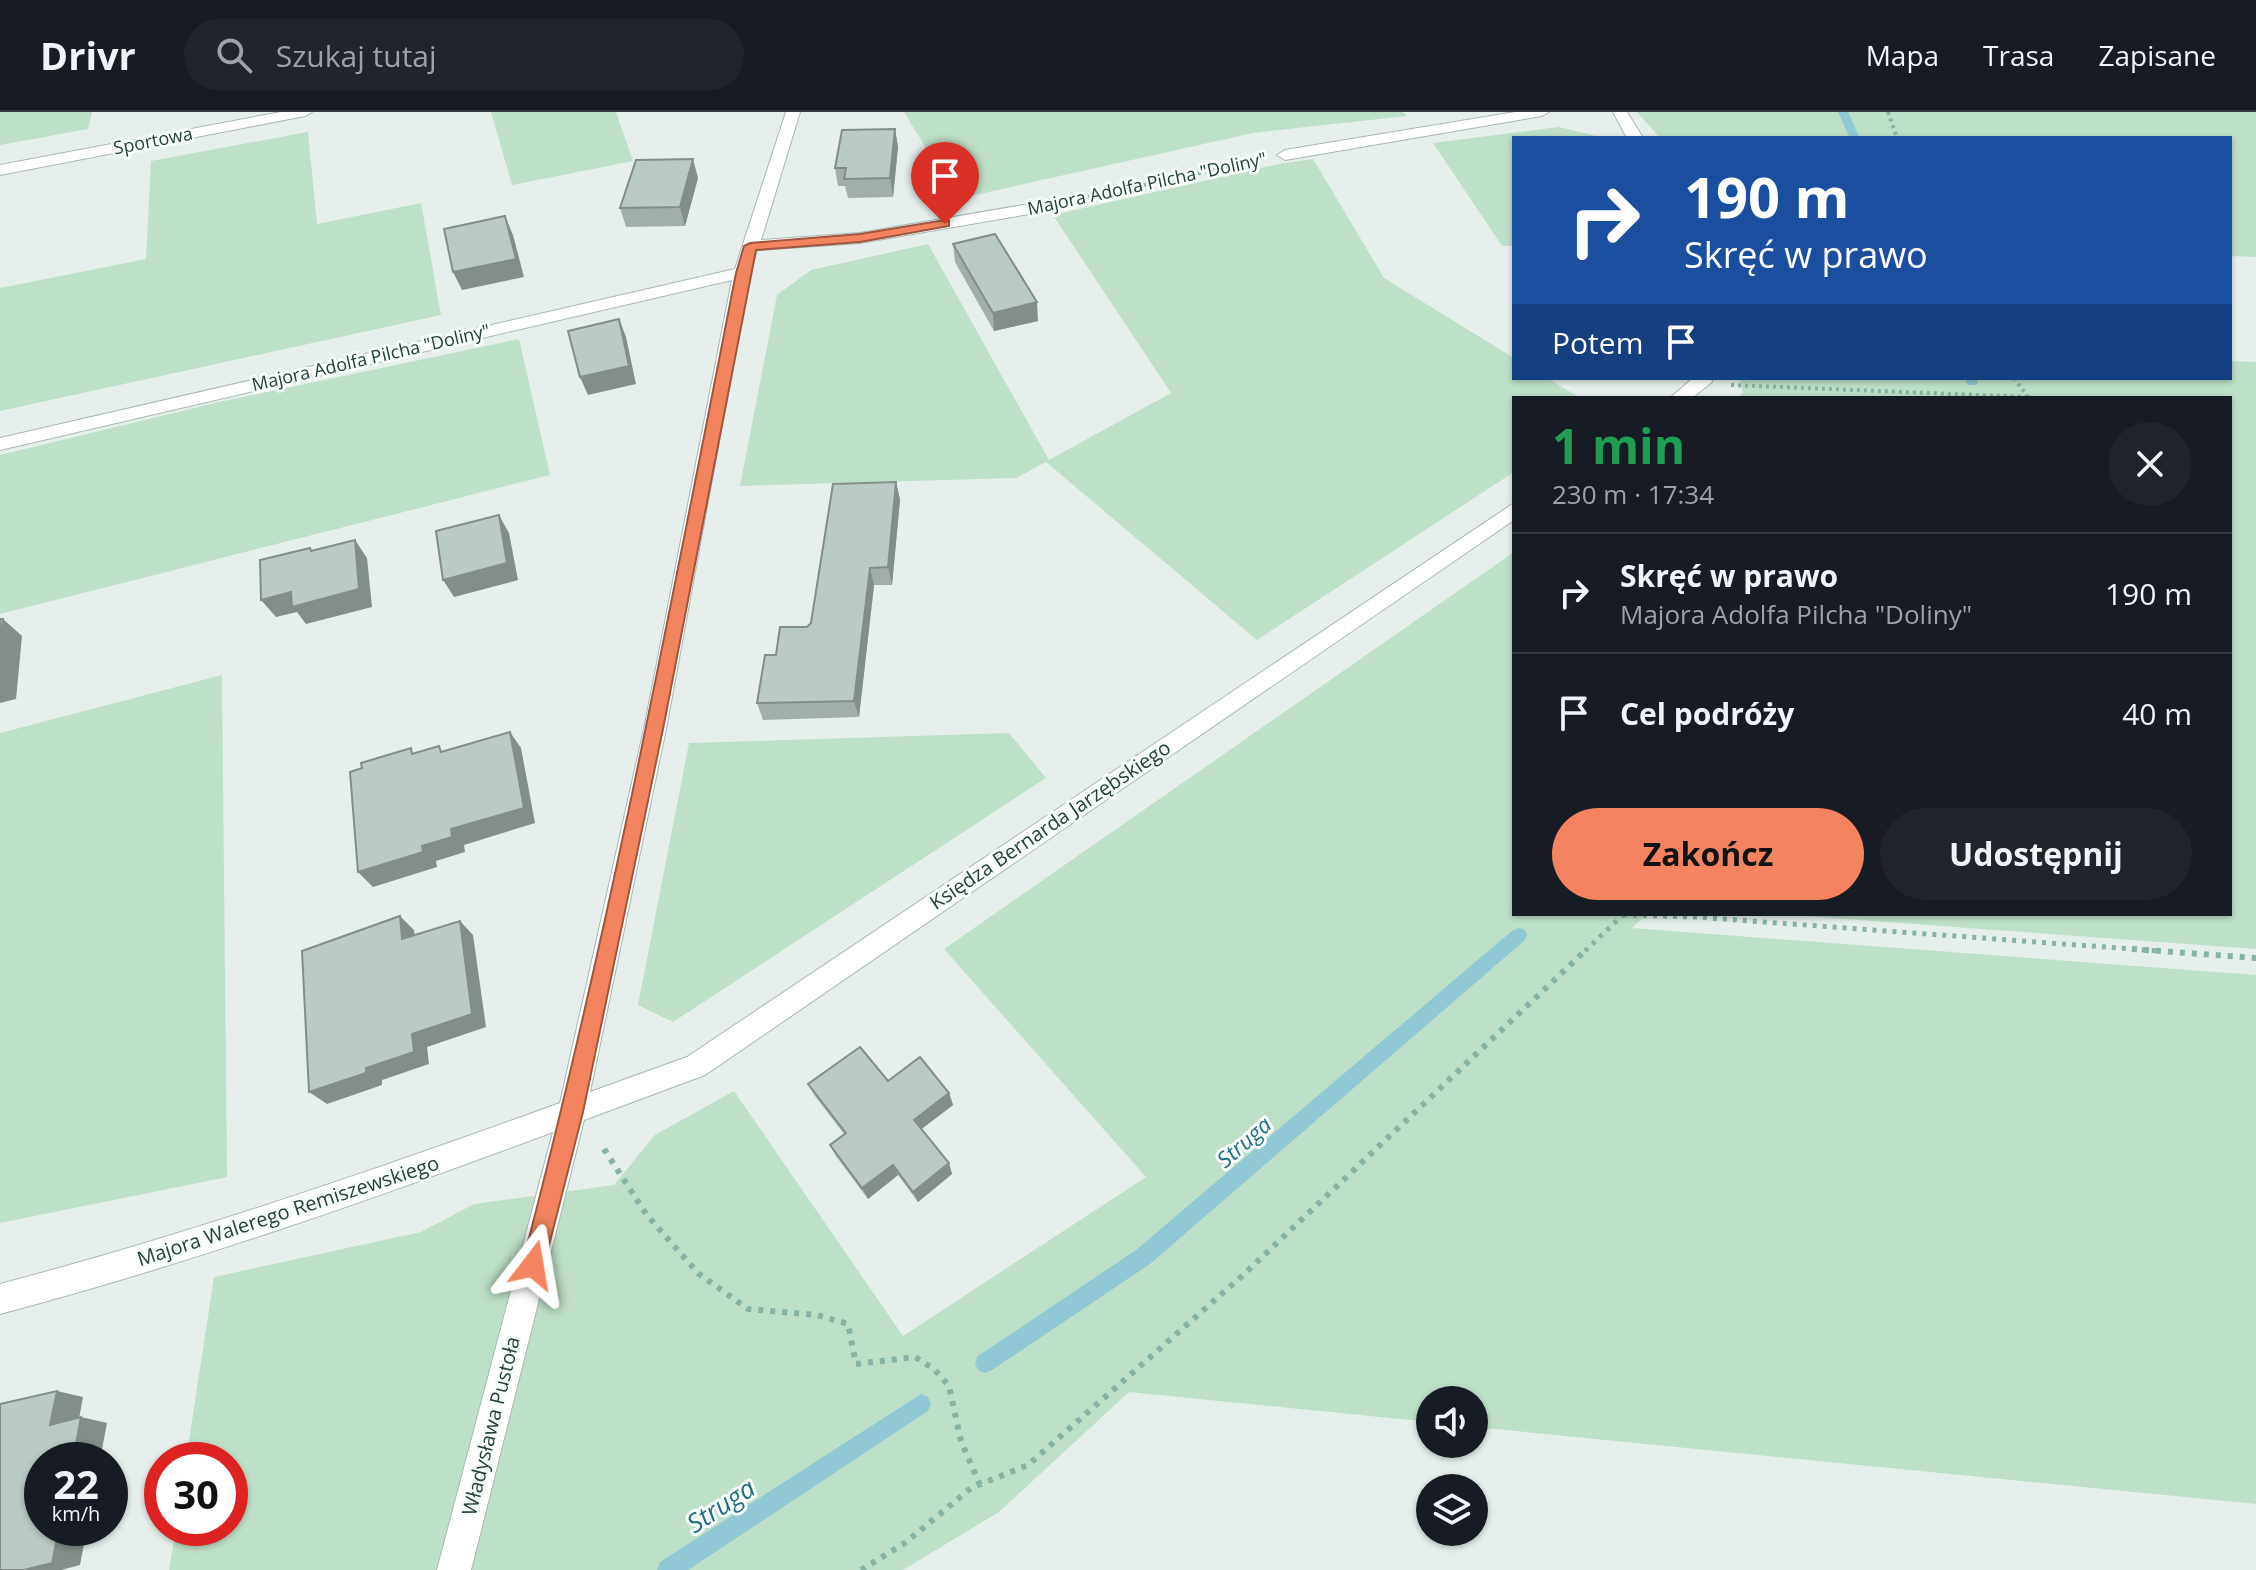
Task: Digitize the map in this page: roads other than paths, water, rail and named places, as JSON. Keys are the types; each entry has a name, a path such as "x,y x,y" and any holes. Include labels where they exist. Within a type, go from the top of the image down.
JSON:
{"street":[{"name":"Sportowa","path":"0,170 305,112"},
{"name":"Władysława Pustoła","path":"454,1570 572,1112 655,729 742,273 793,112"},
{"name":"Majora Adolfa Pilcha \"Doliny\"","path":"1285,155 1542,112"},
{"path":"1620,112 1634,136"},
{"name":"Majora Adolfa Pilcha \"Doliny\"","path":"750,246 860,238 1029,209"},
{"name":"Majora Adolfa Pilcha \"Doliny\"","path":"0,444 670,287 742,273"},
{"path":"1681,396 1701,380"},
{"name":"Księdza Bernarda Jarzębskiego","path":"572,1112 696,1066 1512,511"},
{"name":"Majora Walerego Remiszewskiego","path":"0,1299 113,1269 354,1192 572,1112"}],"waterway":[{"name":"Struga","path":"1843,112 1854,136"},
{"name":"Struga","path":"985,1363 1143,1257 1519,935"},
{"name":"Struga","path":"668,1570 921,1404"}]}
